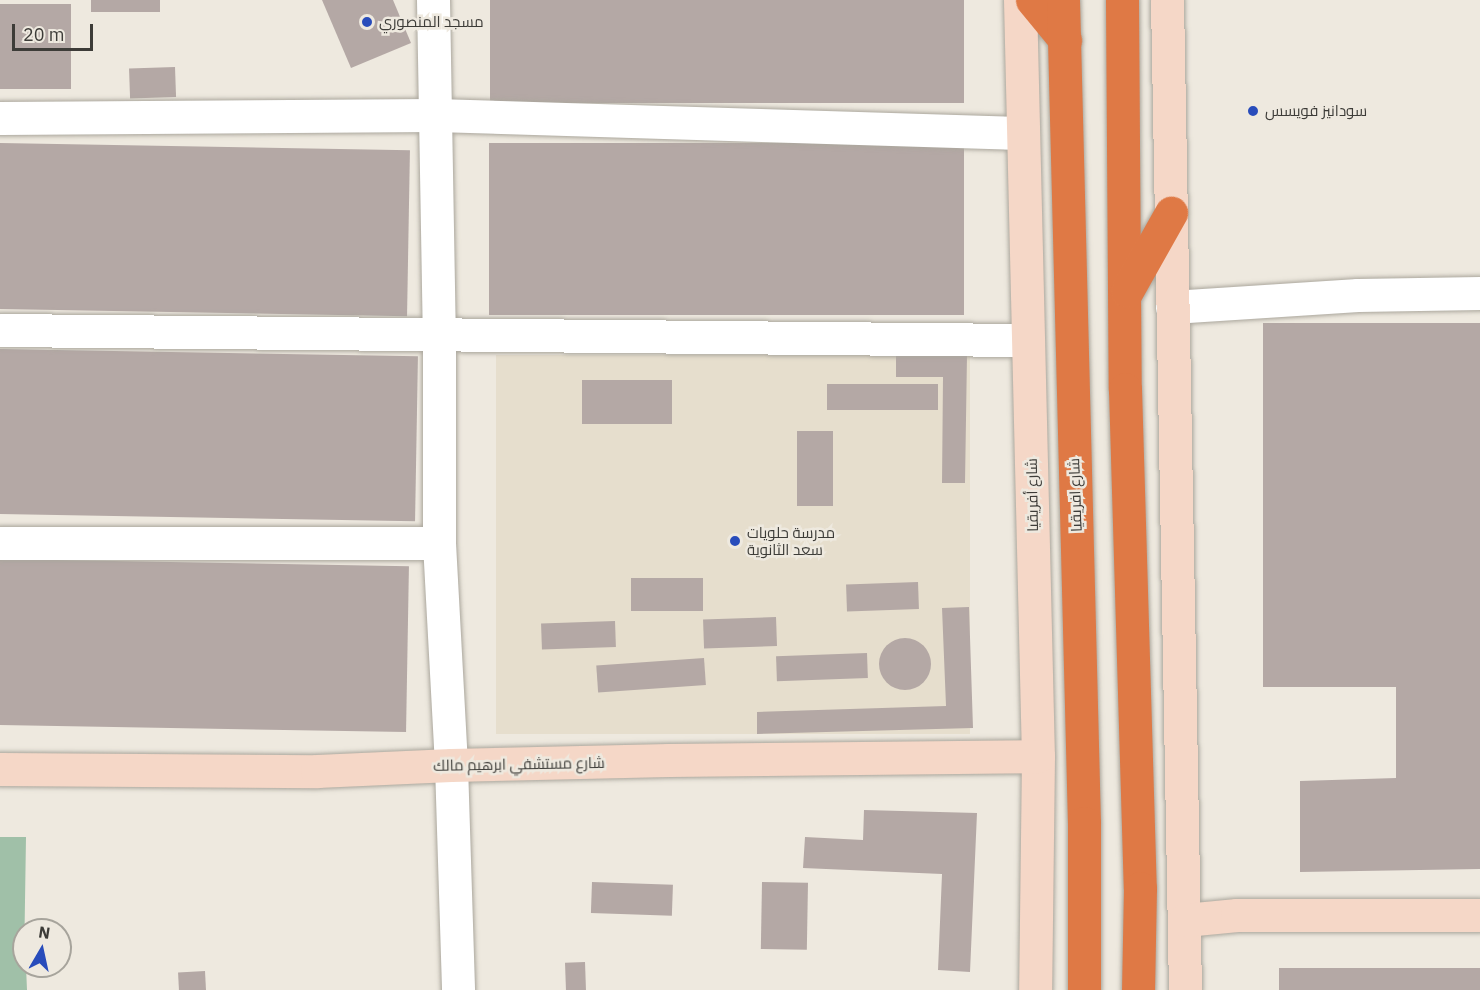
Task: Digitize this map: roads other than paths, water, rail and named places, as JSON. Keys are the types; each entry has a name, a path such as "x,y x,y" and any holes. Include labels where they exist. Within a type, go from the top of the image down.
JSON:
{"highway":[{"path":"1032,0 1065,40"},
{"name":"شارع افريقيا","path":"1063,0 1084,823 1084,990"},
{"path":"1122,0 1125,389 1140,888 1138,990"},
{"path":"1126,292 1170,213"}],"street":[{"path":"433,0 439,334 439,543 451,765 458,990"},
{"name":"شارع أفريقيا","path":"1020,0 1021,133 1038,756 1035,990"},
{"path":"1167,0 1185,990"},
{"path":"0,118 436,115 1021,133"},
{"path":"1172,307 1358,295 1480,293"},
{"path":"0,330 1028,340"},
{"path":"0,543 439,543"},
{"name":"شارع مستشفي ابرهيم مالك","path":"0,769 317,771 451,765 975,755 1038,756"},
{"path":"1185,920 1237,915 1480,915"}],"place":[{"name":"مسجد المنصوري","path":"367,22"},
{"name":"سودانيز فويسس","path":"1253,111"},
{"name":"مدرسة حلويات سعد الثانوية","path":"735,541"}]}
